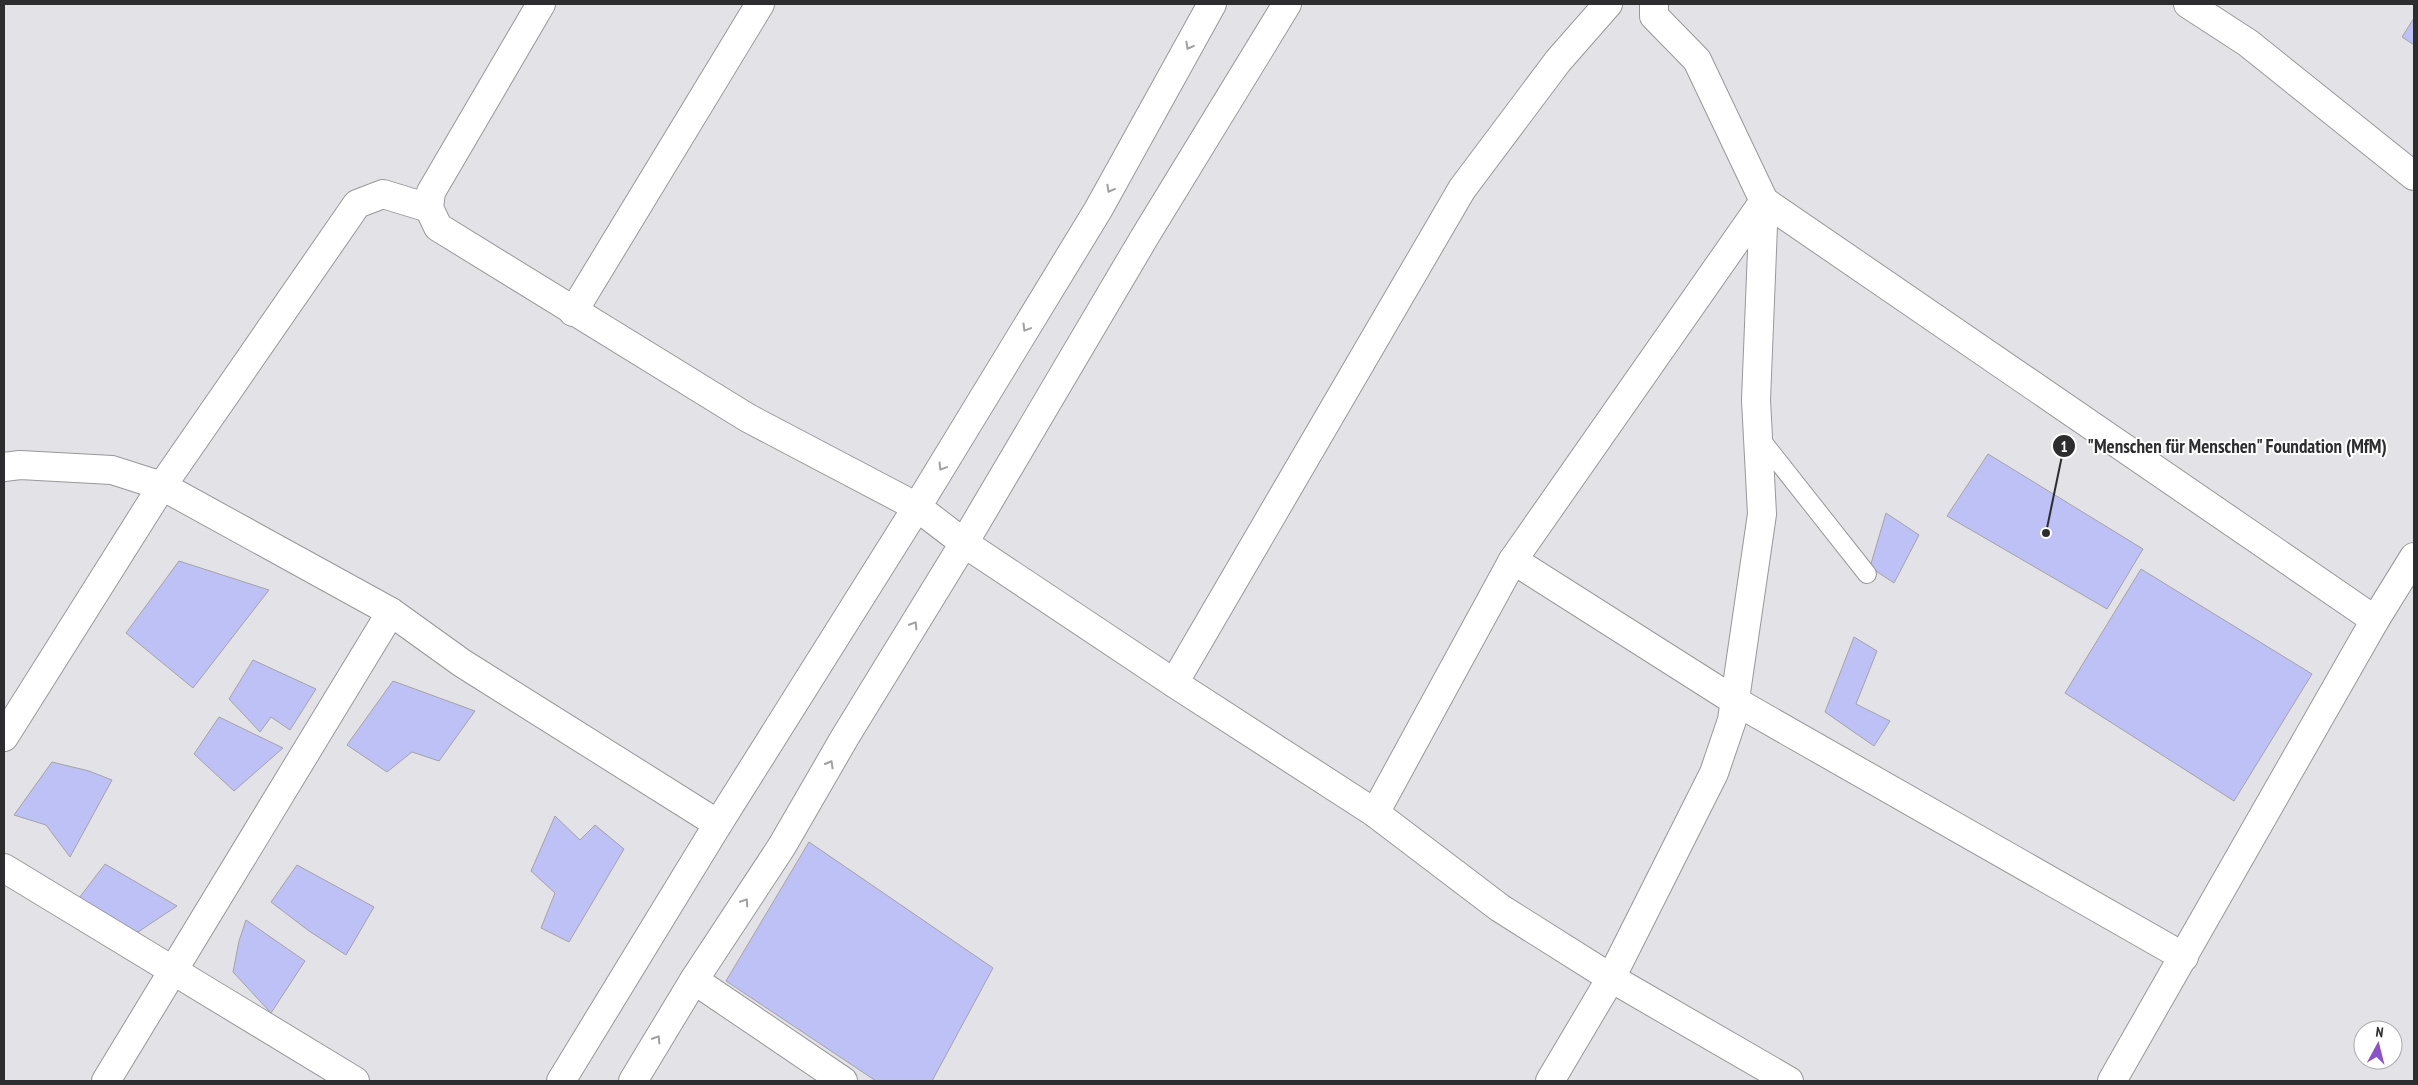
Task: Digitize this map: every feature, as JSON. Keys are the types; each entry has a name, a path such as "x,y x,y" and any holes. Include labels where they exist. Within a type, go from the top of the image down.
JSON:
{"street":[{"path":"541,4 431,192 428,208 438,227 573,312 748,418 917,507 964,543 1174,683 1375,812 1500,908 1611,978 1789,1081"},
{"path":"573,312 760,4"},
{"path":"561,1081 718,824 917,507 1098,210 1212,4"},
{"path":"632,1081 694,980 782,846 845,737 964,543 1149,230 1287,4"},
{"path":"1174,683 1462,189 1558,61 1608,4"},
{"path":"1550,1081 1611,978 1714,773 1732,720 1762,514 1756,400 1764,201 1697,60 1654,16 1654,4"},
{"path":"2188,4 2248,43 2414,176"},
{"path":"4,737 162,486 357,204 383,194 428,208"},
{"path":"1375,812 1513,560 1764,201"},
{"path":"1764,201 2375,620"},
{"path":"4,467 20,465 112,470 162,486 391,612 462,663 718,824"},
{"path":"2112,1081 2184,958 2375,620 2414,557"},
{"path":"1513,560 1734,701 2184,958"},
{"path":"106,1081 391,612"},
{"path":"4,868 354,1081"},
{"path":"694,980 842,1081"}],"lane":[{"path":"1757,436 1867,574"}],"building":[{"path":"2414,18 2414,45 2402,37"},
{"path":"1988,454 2143,549 2107,609 1947,516"},
{"path":"1886,513 1919,535 1894,583 1870,567"},
{"path":"179,561 269,590 193,688 126,633"},
{"path":"2141,569 2312,674 2234,801 2065,693"},
{"path":"1854,637 1877,651 1856,704 1890,721 1874,746 1825,712"},
{"path":"253,660 316,689 290,730 271,717 260,732 229,699"},
{"path":"393,681 475,711 439,761 412,752 387,772 347,745"},
{"path":"219,717 283,748 234,791 194,754"},
{"path":"52,762 89,771 112,780 70,857 46,825 14,815"},
{"path":"555,816 580,840 595,825 624,849 569,942 541,928 555,893 531,871"},
{"path":"809,842 993,968 932,1081 876,1081 726,981"},
{"path":"105,864 177,906 129,938 76,902"},
{"path":"297,865 374,907 346,955 309,931 271,902"},
{"path":"246,920 305,961 271,1013 233,972 239,941"}],"place":[{"name":"\"Menschen für Menschen\" Foundation (MfM)","path":"2046,533"}]}
